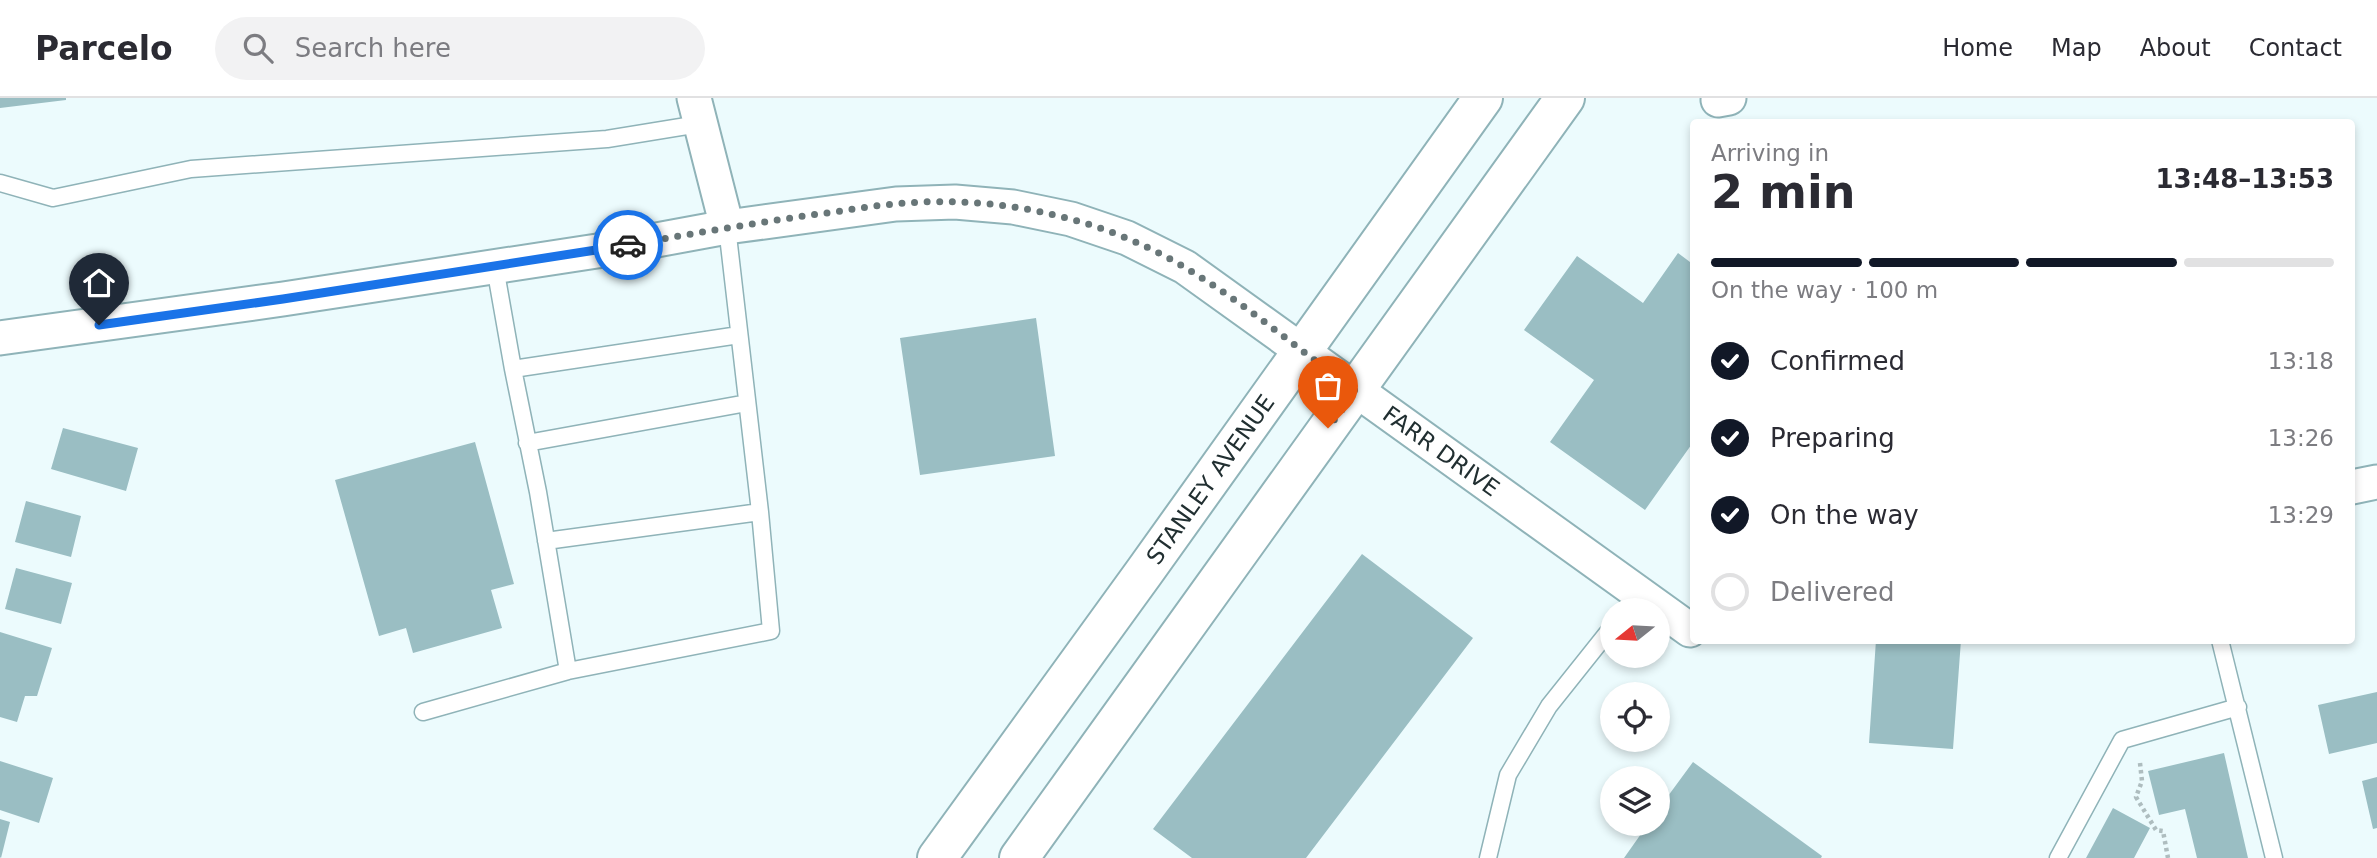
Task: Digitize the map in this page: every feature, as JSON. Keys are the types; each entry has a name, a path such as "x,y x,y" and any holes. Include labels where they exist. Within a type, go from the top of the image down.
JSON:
{"main road":[{"name":"STANLEY AVENUE","path":"937,858 1483,98"},
{"path":"1019,858 1565,98"}],"street":[{"path":"697,111 727,227"},
{"name":"FARR DRIVE","path":"0,338 283,299 495,267 727,227 896,204 943,202 1013,207 1071,219 1127,238 1185,267 1356,391 1627,598"},
{"path":"2355,486 2377,482"},
{"name":"FARR DRIVE","path":"1670,620 1690,630"}],"lane":[{"path":"0,183 53,198 191,169 607,139 697,111"},
{"path":"423,712 568,671 771,631 727,227"},
{"path":"495,267 568,671"},
{"path":"513,369 739,335"},
{"path":"527,443 747,403"},
{"path":"545,541 760,512"},
{"path":"1488,858 1508,775 1549,706 1600,642"},
{"path":"2221,644 2274,858"},
{"path":"2058,858 2122,740 2238,707"}],"path":[{"path":"2139,760 2142,781 2136,797 2156,830 2163,831 2168,858"}],"building":[{"path":"0,98 66,98 66,100 0,108"},
{"path":"1678,253 1690,262 1690,447 1645,510 1550,442 1594,380 1524,330 1577,256 1643,303"},
{"path":"1036,318 1055,456 920,475 900,338"},
{"path":"63,428 138,448 126,491 51,469"},
{"path":"475,442 514,584 491,590 502,628 413,653 406,628 379,636 335,480"},
{"path":"26,501 81,516 71,557 15,542"},
{"path":"1362,554 1473,638 1306,858 1192,858 1153,829"},
{"path":"16,568 72,583 61,624 5,609"},
{"path":"0,632 52,648 37,696 25,696 17,722 0,717"},
{"path":"1876,644 1961,644 1953,749 1869,743"},
{"path":"2377,692 2377,743 2329,754 2318,705"},
{"path":"2224,753 2248,858 2197,858 2185,809 2159,815 2148,771"},
{"path":"0,761 53,778 39,823 0,810"},
{"path":"1693,762 1822,856 1624,858 1640,836 1670,836 1670,793"},
{"path":"2377,777 2377,828 2373,829 2362,781"},
{"path":"2113,808 2150,828 2134,858 2086,858"},
{"path":"0,819 10,822 1,858 0,857"}],"way so far":[{"path":"628,245 727,227 896,204 955,202 1013,207 1071,219 1127,238 1185,267 1356,391 1328,428"}],"route":[{"path":"99,325 628,245"}]}
